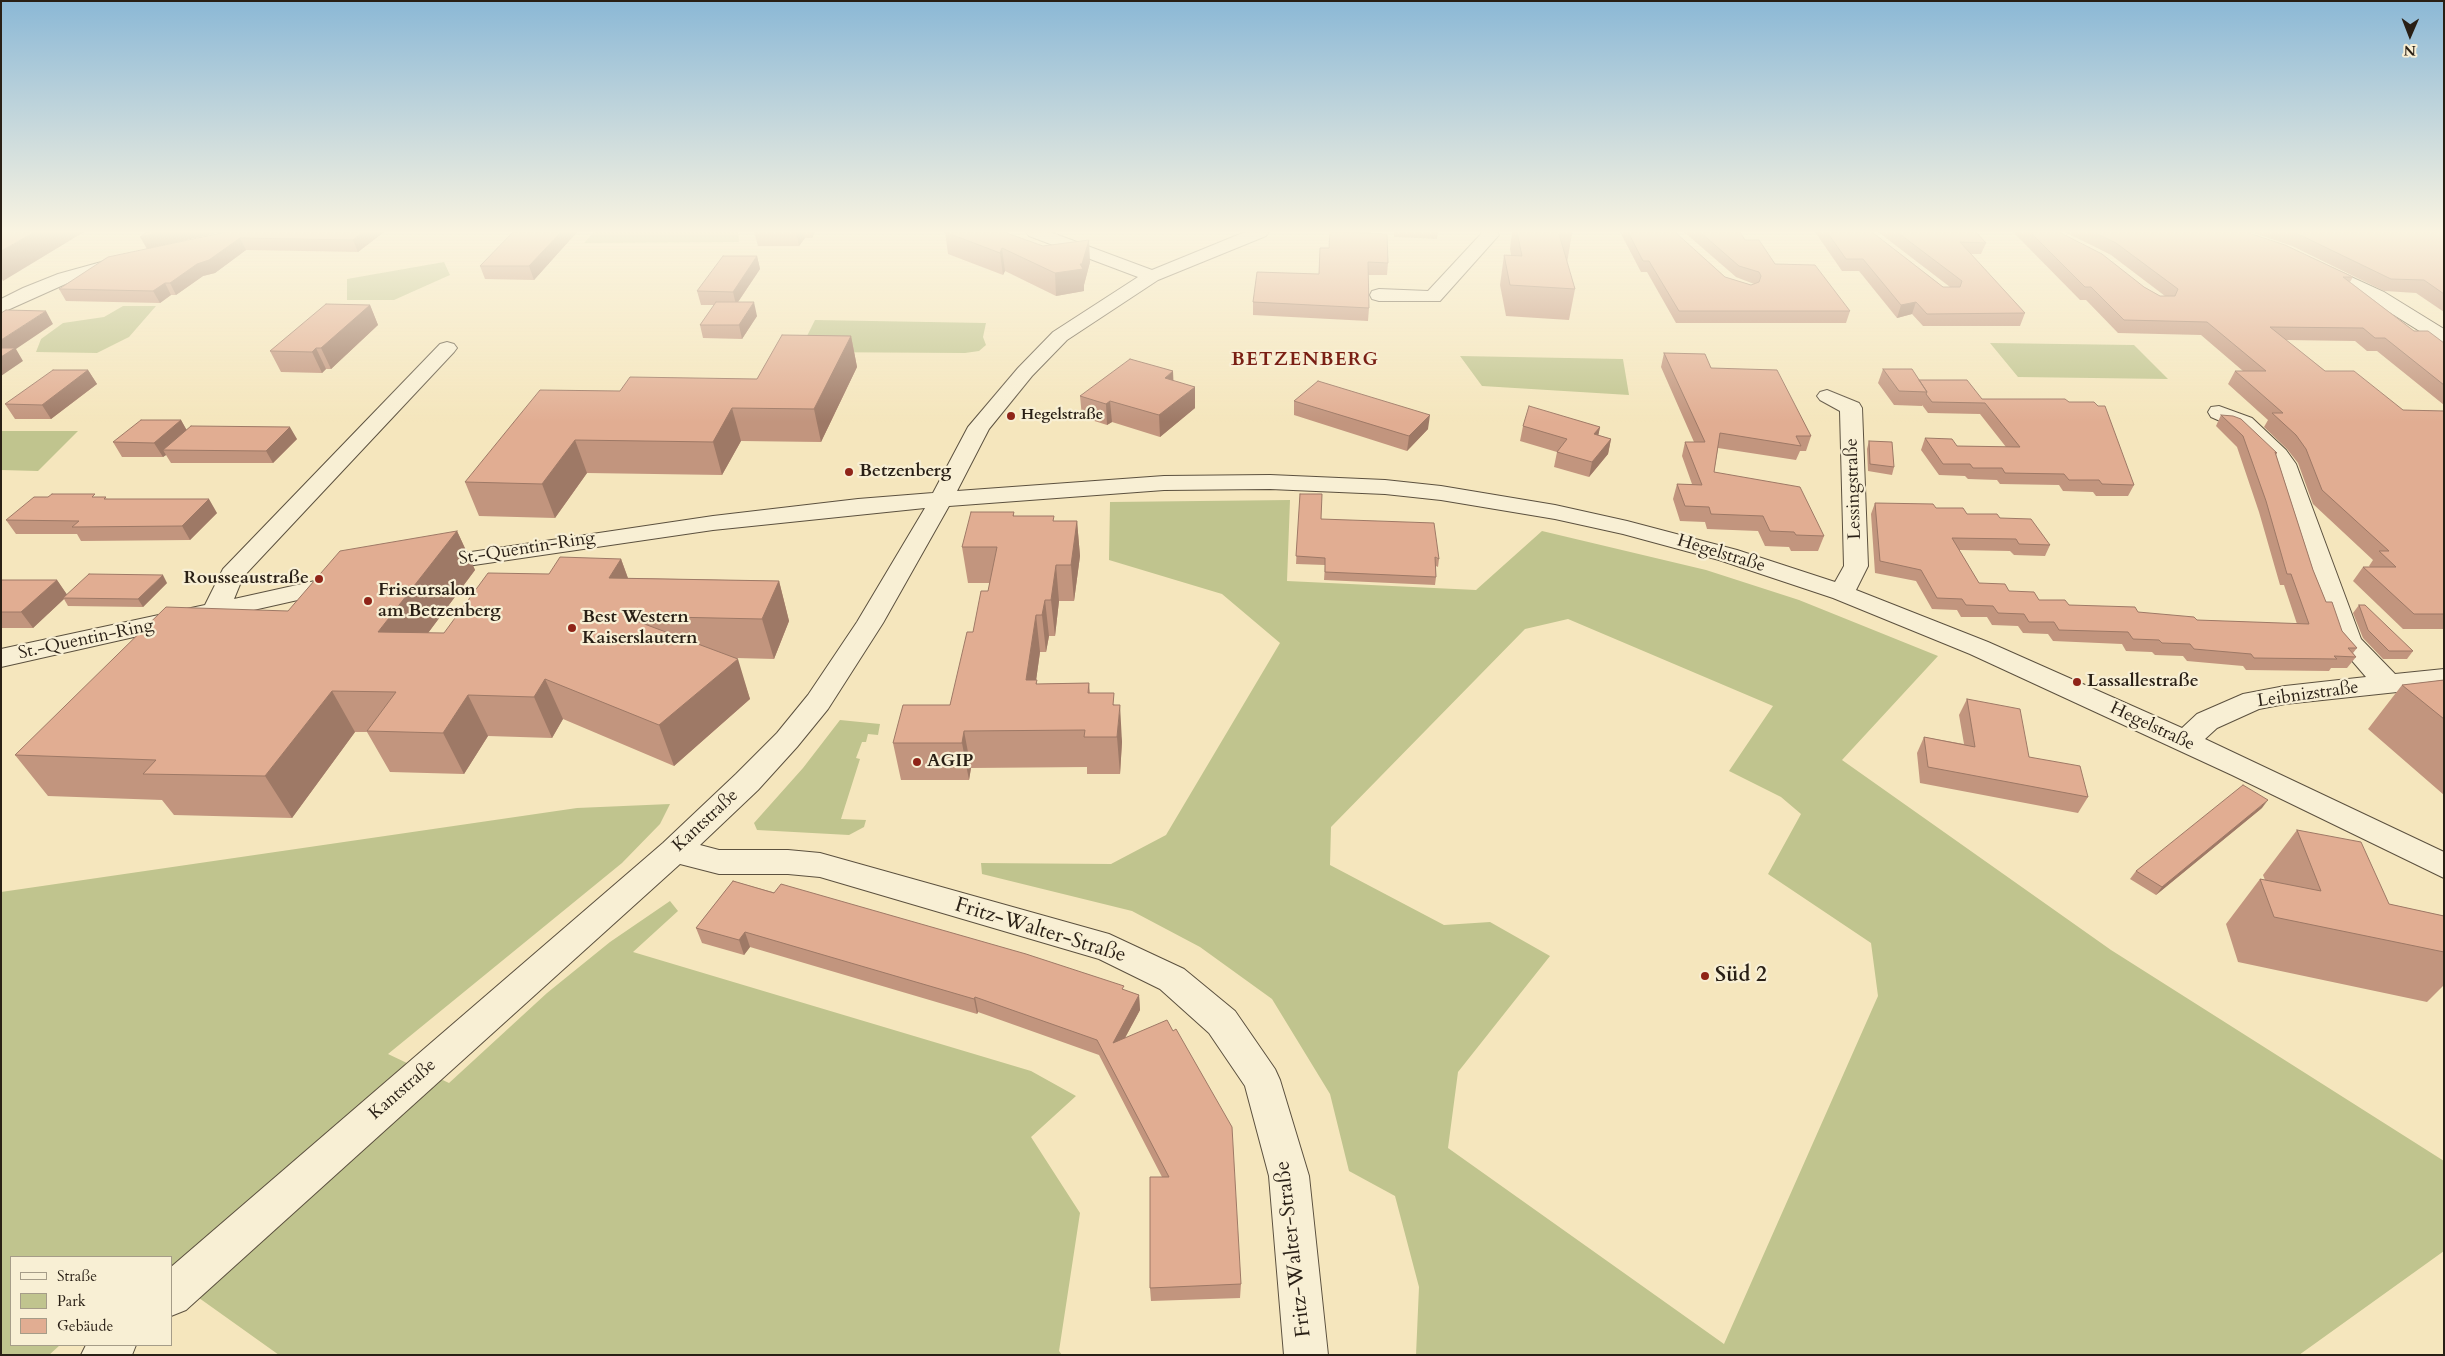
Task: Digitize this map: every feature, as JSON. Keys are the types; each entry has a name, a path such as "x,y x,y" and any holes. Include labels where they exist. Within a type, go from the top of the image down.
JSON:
{"street":[{"path":"1,307 24,295"},
{"name":"Kantstraße","path":"172,1294 674,851 747,782 818,702 870,622 941,500 979,427 1025,372 1060,336 1122,295"},
{"path":"1387,295 1433,297 1435,295"},
{"path":"2376,295 2444,338"},
{"path":"216,610 232,574 447,348"},
{"name":"Lessingstraße","path":"1828,396 1851,408 1856,566 1842,593"},
{"path":"2219,412 2244,423 2285,464 2349,642 2389,685"},
{"name":"Hegelstraße","path":"941,500 1013,493 1164,483 1270,482 1385,487 1506,503 1627,528 1728,555 1842,593 1978,648 2185,742 2444,866"},
{"name":"St.-Quentin-Ring","path":"408,569 543,546 713,522 858,506 941,500"},
{"name":"St.-Quentin-Ring","path":"1,658 364,578"},
{"name":"Leibnizstraße","path":"2185,742 2207,721 2254,701 2285,695 2444,678"},
{"name":"Fritz-Walter-Straße","path":"674,851 719,862 797,862 820,865 1109,948 1172,979 1222,1022 1262,1080 1289,1176 1306,1355"},
{"path":"104,1355 114,1346"}],"green space":[{"path":"347,295 405,295 394,300 347,300"},
{"path":"123,306 156,306 129,337 97,353 36,352 41,339 63,323 104,317"},
{"path":"815,320 986,323 983,337 986,345 979,351 965,353 799,352"},
{"path":"1990,343 2134,345 2168,379 2018,377"},
{"path":"1460,356 1623,359 1629,395 1482,386"},
{"path":"1,431 78,431 38,471 1,470"},
{"path":"1290,500 1287,581 1476,590 1542,531 1706,570 1799,600 1938,656 1842,760 2111,950 2444,1161 2444,1251 2299,1355 1416,1355 1419,1287 1395,1196 1349,1171 1330,1094 1272,999 1200,947 1132,911 982,874 981,863 1111,864 1166,835 1280,643 1222,594 1109,560 1110,502","holes":["1568,619 1773,706 1729,771 1781,797 1801,814 1768,874 1871,943 1878,996 1724,1344 1448,1148 1458,1072 1550,956 1490,922 1444,925 1330,865 1331,827 1525,629"]},
{"path":"840,720 880,724 878,735 868,734 866,742 862,742 856,758 860,759 841,819 866,820 864,827 849,835 757,830 754,823 803,768"},
{"path":"670,804 660,824 622,863 388,1054 449,1083 547,993 610,942 670,901 678,911 633,952 1031,1071 1076,1096 1031,1137 1080,1213 1059,1351 1062,1355 279,1355 172,1279 172,1256 10,1256 10,1346 59,1346 49,1355 1,1355 1,892 577,808"}],"building":[{"path":"1254,295 1369,295 1369,308 1253,302"},
{"path":"1670,295 1838,295 1850,311 1679,311"},
{"path":"1893,295 2009,295 2025,313 1927,314 1916,302 1901,305"},
{"path":"2099,295 2367,295 2414,331 2428,331 2444,343 2444,385 2385,338 2375,338 2363,328 2270,327 2325,371 2354,371 2403,410 2444,411 2444,614 2414,614 2363,567 2396,567 2379,551 2389,551 2322,490 2306,449 2296,435 2272,413 2283,413 2235,371 2266,371 2207,322 2124,320"},
{"path":"716,302 754,302 739,325 700,325"},
{"path":"326,304 370,305 321,348 316,348 312,352 270,351"},
{"path":"6,310 46,311 1,340 1,313"},
{"path":"782,335 851,336 814,409 732,408 713,442 575,440 542,484 465,482 540,390 620,391 630,377 757,379"},
{"path":"1,348 15,348 1,357"},
{"path":"1664,353 1705,354 1711,368 1777,370 1811,436 1796,436 1801,446 1720,433 1714,472 1800,487 1824,536 1796,535 1794,532 1770,531 1763,516 1711,514 1709,507 1685,506 1677,484 1702,485 1685,442 1705,442"},
{"path":"1130,359 1173,371 1165,378 1195,387 1159,415 1110,401 1106,404 1080,396"},
{"path":"1883,369 1912,369 1927,392 1899,391"},
{"path":"53,370 88,370 42,405 5,404"},
{"path":"1919,380 1967,380 1982,399 2065,399 2069,402 2094,402 2098,406 2105,406 2134,485 2102,484 2099,480 2069,480 2064,474 2005,473 2002,468 1973,468 1970,464 1943,464 1925,438 1952,439 1957,446 2020,447 1985,403 1932,402"},
{"path":"1318,381 1430,415 1409,436 1294,401"},
{"path":"1529,406 1600,427 1594,434 1611,439 1592,462 1557,452 1567,439 1523,426"},
{"path":"2221,415 2241,419 2277,453 2275,452 2313,570 2326,602 2332,602 2342,631 2357,648 2348,648 2356,657 2334,656 2337,659 2254,658 2251,654 2194,649 2190,644 2133,639 2128,632 2059,630 2054,622 2029,622 2024,614 1998,613 1993,606 1966,605 1962,599 1937,598 1921,570 1880,561 1875,503 1933,504 1936,508 1963,508 1967,514 1997,514 2000,518 2031,519 2050,545 2019,544 2016,539 1952,538 1979,583 2005,584 2009,591 2034,592 2039,600 2065,600 2069,605 2135,607 2138,612 2194,617 2197,620 2309,624 2291,574 2287,574 2266,501 2243,436"},
{"path":"141,420 181,420 154,443 113,442"},
{"path":"191,426 290,427 266,451 163,450"},
{"path":"1869,441 1892,442 1894,467 1870,464"},
{"path":"52,494 95,494 92,497 106,497 104,499 209,499 182,526 72,527 79,521 6,520 34,497 48,497"},
{"path":"1300,494 1322,494 1321,519 1434,523 1439,559 1435,557 1436,577 1325,572 1325,558 1296,556"},
{"path":"971,512 1014,512 1013,516 1054,516 1053,521 1077,521 1071,565 1056,565 1051,600 1045,600 1042,615 1036,615 1026,680 1037,680 1036,684 1089,683 1088,693 1114,693 1113,705 1120,705 1117,737 1084,737 1085,730 964,731 962,743 893,743 903,705 950,705 967,632 973,632 981,591 988,591 997,547 962,547"},
{"path":"457,531 378,632 444,633 488,573 549,574 560,557 621,559 609,578 779,581 762,619 623,616 738,659 659,725 545,679 534,697 468,695 443,733 367,731 396,692 332,691 265,776 143,774 156,760 15,755 166,607 288,611 340,551"},
{"path":"89,574 163,575 138,599 63,598"},
{"path":"1,580 57,580 21,612 1,612"},
{"path":"2359,605 2365,605 2413,651 2389,651 2368,630"},
{"path":"2444,680 2444,719 2402,685"},
{"path":"1967,699 2020,709 2029,757 2080,766 2088,797 1928,767 1924,737 1975,747"},
{"path":"2243,785 2268,800 2162,887 2136,871"},
{"path":"2297,830 2361,842 2389,904 2444,916 2444,952 2274,917 2260,879 2321,891"},
{"path":"733,881 774,893 781,884 1026,954 1124,986 1122,989 1139,995 1113,1043 1167,1020 1173,1031 1176,1029 1232,1127 1241,1284 1150,1288 1150,1177 1169,1177 1097,1040 975,997 974,999 745,932 739,940 696,928"}],"place":[{"name":"Hegelstraße","path":"1011,416"},
{"name":"Betzenberg","path":"849,472"},
{"name":"Rousseaustraße","path":"319,579"},
{"name":"Friseursalon am Betzenberg","path":"368,601"},
{"name":"Best Western Kaiserslautern","path":"572,628"},
{"name":"Lassallestraße","path":"2077,682"},
{"name":"AGIP","path":"917,762"},
{"name":"Süd 2","path":"1705,976"}],"district":[{"name":"BETZENBERG","path":"1305,361"}]}
